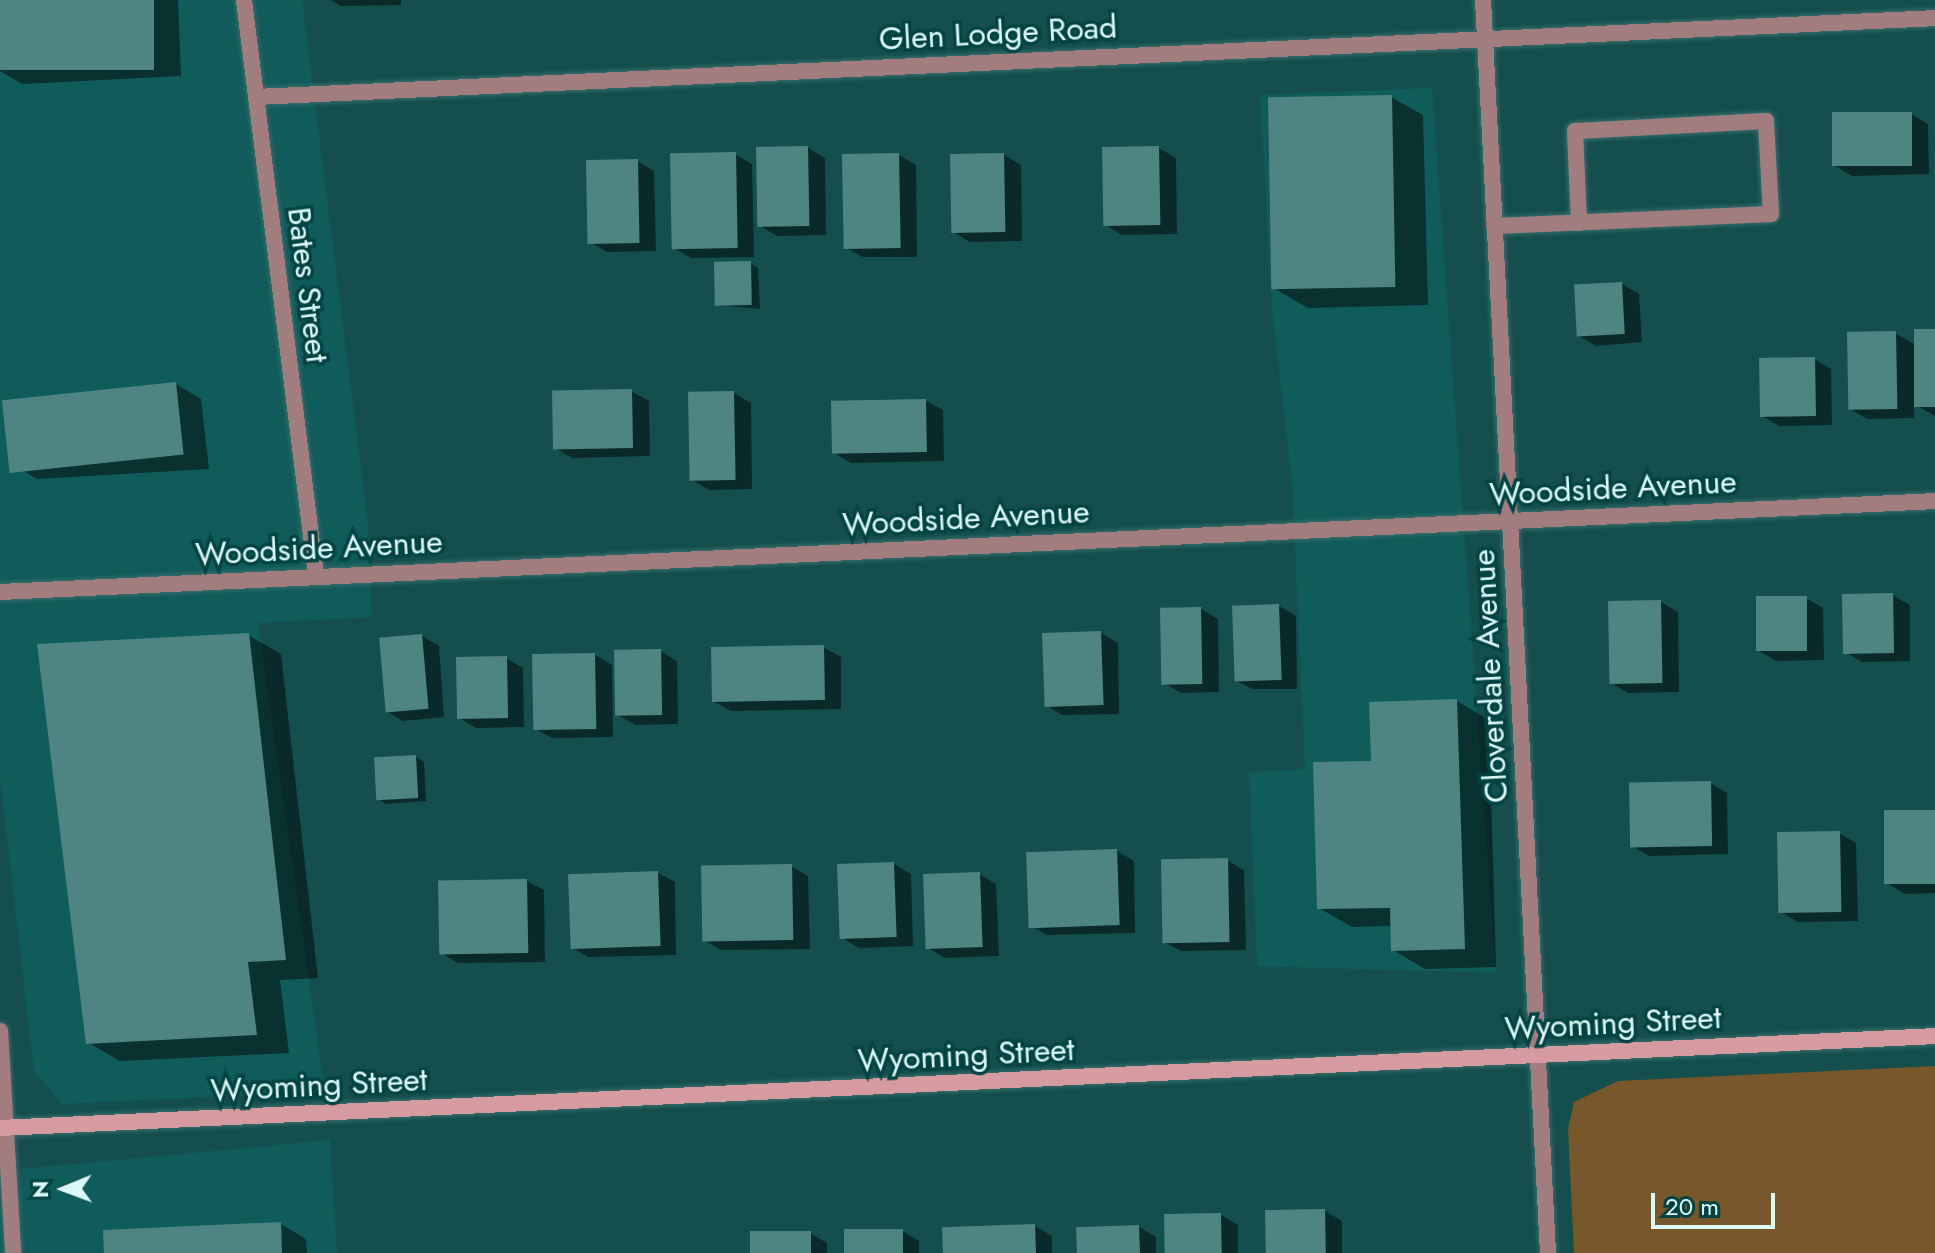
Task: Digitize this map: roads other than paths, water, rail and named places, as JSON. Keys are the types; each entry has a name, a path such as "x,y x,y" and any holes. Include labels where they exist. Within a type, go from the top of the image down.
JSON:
{"street":[{"name":"Bates Street","path":"244,0 316,576"},
{"name":"Cloverdale Avenue","path":"1483,0 1548,1253"},
{"name":"Glen Lodge Road","path":"256,97 1935,18"},
{"path":"1494,226 1579,223 1771,214 1766,121 1575,131 1579,223"},
{"name":"Woodside Avenue","path":"0,592 1935,501"},
{"path":"0,1031 13,1253"},
{"name":"Wyoming Street","path":"4,1128 1935,1036"}]}
